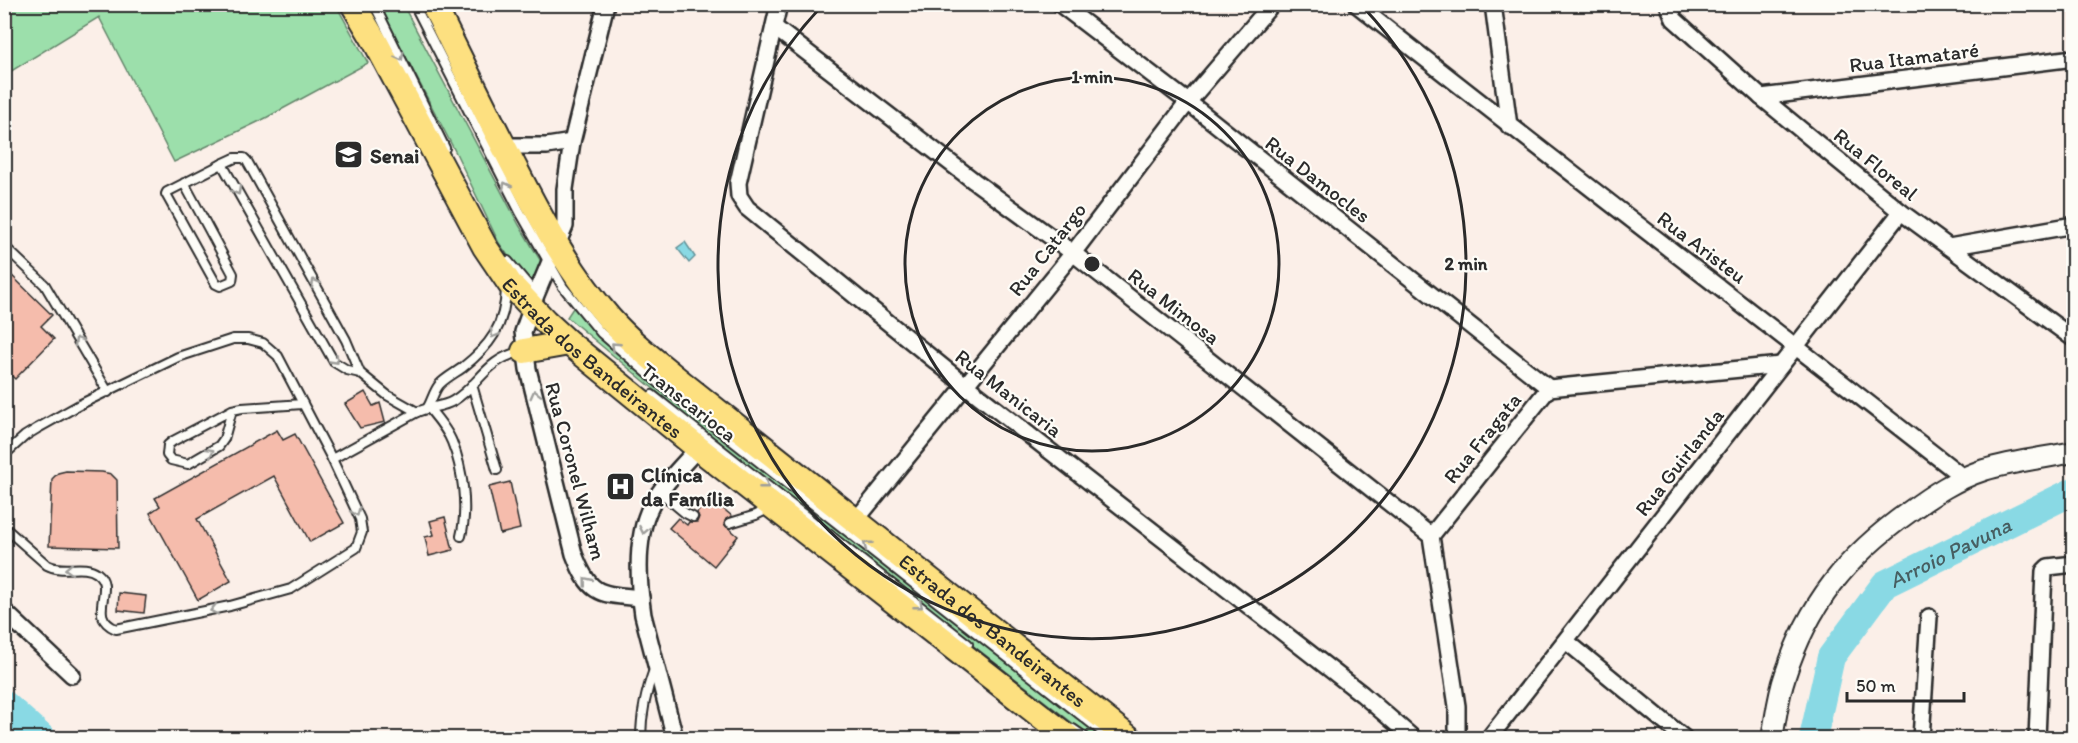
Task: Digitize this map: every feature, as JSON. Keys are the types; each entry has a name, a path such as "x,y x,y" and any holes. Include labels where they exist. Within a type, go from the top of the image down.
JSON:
{"main road":[{"name":"Estrada dos Bandeirantes","path":"433,4 503,146 553,255 636,345 1129,738"},
{"name":"Estrada dos Bandeirantes","path":"354,5 485,247 537,302 569,343 698,448 1069,732"},
{"path":"524,351 569,343"}],"street":[{"name":"Rua Coronel Wilham","path":"606,4 572,142 566,189 565,226 537,302 523,332 524,351 574,554 582,575 597,591 610,595 640,598"},
{"name":"Rua Manicaria","path":"779,4 738,183 739,196 747,208 964,385 1362,694 1413,738"},
{"name":"Rua Damocles","path":"1060,4 1188,102 1549,388"},
{"name":"Rua Catargo","path":"856,520 1073,253 1188,102 1272,4"},
{"name":"Rua Aristeu","path":"1356,4 1509,126 1797,346 1964,478"},
{"path":"1493,4 1509,126"},
{"name":"Rua Floreal","path":"1668,4 1674,19 1761,97 1901,212 2073,339"},
{"name":"Rua Mimosa","path":"774,27 974,181 1073,253 1431,536"},
{"name":"Rua Itamataré","path":"1761,97 2073,58"},
{"path":"503,146 547,146 572,142"},
{"name":"Rua Guirlanda","path":"1489,738 1901,212"},
{"path":"1948,247 2073,225"},
{"name":"Rua Fragata","path":"1431,536 1549,388 1781,365"},
{"name":"Rua Coronel Wilham","path":"675,738 655,666 640,598 640,558 645,523 651,507 660,492 698,448"},
{"path":"1772,738 1784,677 1804,627 1826,590 1844,567 1895,521 1931,496 1964,478 1994,468 2073,452"},
{"path":"1431,536 1457,706 1457,738"},
{"path":"2037,738 2044,571 2046,568 2073,564"},
{"path":"4,611 72,675"},
{"path":"1921,738 1929,617"},
{"path":"1566,641 1684,738"}],"lane":[{"path":"374,4 447,151"},
{"name":"Transcarioca","path":"414,4 520,212 553,255 570,296 601,333 620,352 725,436 1110,738"},
{"path":"184,183 233,274 232,281 226,284 220,286 216,284 166,194 184,183 235,158 244,158 247,161 346,340 360,373"},
{"path":"222,164 334,362 347,370 360,373 387,395 417,412"},
{"path":"4,246 45,285 108,392"},
{"path":"428,407 439,385 471,361 492,340 503,312 505,267"},
{"path":"4,455 25,436 38,428 178,357 233,339 248,339 263,344 278,356 332,459 360,519 362,532 356,548 291,589 230,606 116,629 104,622 102,617 104,585 101,576 86,568 53,569 4,527"},
{"path":"332,459 417,412 451,402 497,360 524,351"},
{"path":"472,385 497,470"},
{"name":"Transcarioca","path":"644,389 973,648"},
{"path":"232,410 224,439 219,446 188,464 171,460 167,455 168,445 173,441 232,410 303,404"},
{"path":"428,407 448,435 457,458 465,505 461,536"},
{"path":"660,492 693,517"},
{"path":"730,523 756,515 773,506"},
{"path":"641,738 645,694 655,666"},
{"path":"1069,732 1086,738"}],"green space":[{"path":"5,4 336,5 368,63 262,120 174,162 99,17 5,75"},
{"path":"379,5 403,5 519,225 545,268 534,292 499,243 456,153"},
{"path":"575,305 612,346 1116,738 1092,738 827,530 567,317"}],"water":[{"path":"685,242 695,257 689,263 677,248"}],"building":[{"path":"4,268 52,315 41,326 54,339 15,379 4,369"},
{"path":"365,392 373,406 380,403 385,422 360,428 345,404"},
{"path":"277,430 283,440 295,434 344,523 310,542 274,476 197,519 231,581 198,600 150,513 160,506 155,498"},
{"path":"66,471 102,472 111,474 117,480 118,548 49,546 52,479 58,473"},
{"path":"510,482 520,529 500,534 489,487"},
{"path":"709,497 732,516 726,519 724,524 738,536 714,566 669,528 678,518 687,525 689,522 697,522 699,517 697,513"},
{"path":"445,517 453,550 429,556 425,537 434,535 430,521"},
{"path":"119,593 146,596 144,613 118,610"}],"waterway":[{"name":"Arroio Pavuna","path":"1813,738 1831,657 1885,584 2074,491"},
{"name":"Arroio Pavuna","path":"4,704 42,738"}],"place":[{"name":"Senai","path":"349,155"},
{"name":"Clínica da Família","path":"620,486"}]}
